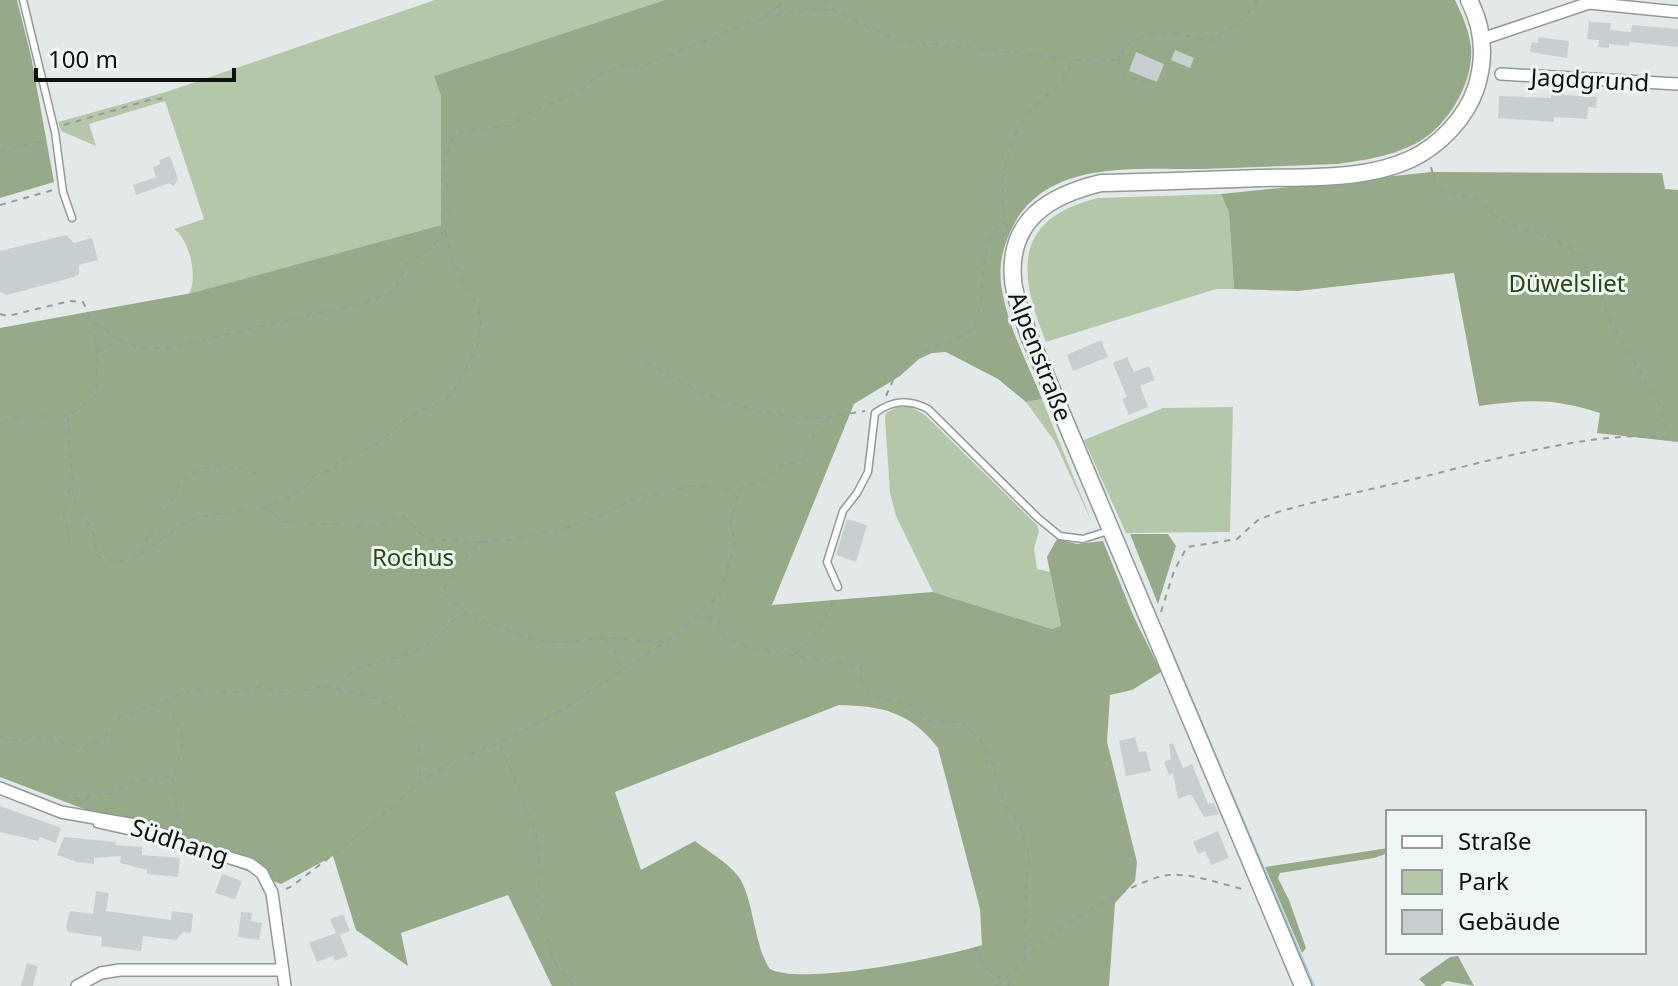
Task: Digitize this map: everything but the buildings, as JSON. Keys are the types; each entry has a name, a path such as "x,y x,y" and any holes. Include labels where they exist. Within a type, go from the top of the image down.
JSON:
{"street":[{"name":"Alpenstraße","path":"1303,986 1028,333 1013,281 1016,240 1036,212 1054,199 1101,183 1325,177 1368,171 1409,160 1440,140 1463,113 1474,93 1484,54 1477,15 1469,0"},
{"path":"1482,39 1588,2 1678,12"},
{"name":"Jagdgrund","path":"1501,74 1678,84"},
{"name":"Südhang","path":"0,788 61,812 146,827 178,842 250,864 262,873 272,893"},
{"path":"272,893 285,986"},
{"path":"77,986 101,973 120,970 283,970"}],"lane":[{"path":"23,0 54,129 62,187 72,218"},
{"path":"838,587 827,562 843,511 868,472 875,413 897,401 928,409 1060,536 1083,539 1111,530"},
{"path":"97,824 178,842"}],"path":[{"path":"68,416 72,452 71,487 78,509 92,527 97,555 102,559 118,561 141,554 183,524 199,517 264,507 288,498 306,486 314,476 333,469 341,460 376,444 413,414 444,401 454,390 477,347 481,323 478,307 454,264 445,231 449,201 444,161 453,138 462,132 512,125 528,113 579,92 596,77 617,67 648,64 763,17 788,0"},
{"path":"823,0 834,11"},
{"path":"1148,83 1124,75 1118,59 1124,46 1135,39 1165,31 1209,41 1242,21 1257,0"},
{"path":"763,17 817,9 834,11 897,40 1097,62 1118,59"},
{"path":"885,397 897,371 921,352 955,341 973,329 981,302 983,266 991,235 1005,222 1001,189 1006,159 1027,116 1063,81 1073,58"},
{"path":"54,129 149,100 167,98"},
{"path":"0,150 55,138"},
{"path":"1432,172 1436,187 1443,191 1477,199 1506,223 1546,236 1579,253 1602,295 1609,318 1661,408 1667,437"},
{"path":"0,205 62,187"},
{"path":"92,322 137,347 167,348 366,302 394,292 407,263 432,248 445,231"},
{"path":"0,314 8,316 70,301 83,302 92,322 98,351 95,397 68,416 24,416 0,422"},
{"path":"98,351 120,340"},
{"path":"646,362 700,393 754,410 821,418 869,410"},
{"path":"264,507 285,522 376,526 402,515 426,539 483,542 516,539 566,528 605,514 631,500 667,491 698,485 729,490 770,477 775,468 803,460 821,418"},
{"path":"1149,617 1161,612 1174,571 1187,547 1237,539 1258,520 1278,512 1541,450 1609,438 1667,437 1678,440"},
{"path":"141,554 145,538 171,503 176,489 193,472 209,466 227,466 259,474"},
{"path":"69,541 63,509 71,487"},
{"path":"272,893 292,886 453,760 500,743 557,713 667,642 720,594 735,543 730,521 740,488"},
{"path":"483,542 473,548 444,588 445,596 468,614 536,641 605,638 667,642"},
{"path":"794,655 812,641 826,621 838,587"},
{"path":"0,736 11,740 49,738 84,748 104,738 119,718 193,690 237,692 259,687 291,694 323,687 341,682 358,668 415,652 437,639 457,616 468,614"},
{"path":"693,619 710,617 718,620 722,634 734,642 861,667 861,680 871,695 914,706 929,721 961,722 980,739 991,761 1006,807 1019,823 1028,850 1025,961"},
{"path":"605,638 613,647 621,672"},
{"path":"323,687 369,696 393,707 409,722 417,740 420,783"},
{"path":"166,698 182,735 182,748 172,778 178,842"},
{"path":"500,743 536,831 541,876 536,902 555,963 574,986"},
{"path":"75,799 83,800 96,792 110,794 123,786 148,779 172,778"},
{"path":"996,986 1010,977 1048,938 1102,903 1152,879 1169,875 1248,890 1261,889"},
{"path":"975,947 985,967 1004,981"},
{"path":"1008,986 1010,977"}],"green space":[{"path":"0,0 17,0 31,56 54,182 0,198"},
{"path":"435,0 665,0 435,76 441,96 441,225 189,294 193,279 191,260 180,234 174,229 204,219 165,101 89,124 96,146 61,131 58,122 166,92"},
{"name":"Rochus","path":"665,0 1455,0 1471,47 1464,87 1441,124 1410,146 1380,157 1337,164 1094,173 1069,179 1046,190 1026,207 1005,244 1001,282 1014,332 1042,399 1026,402 998,379 946,352 932,353 919,359 900,376 854,404 772,605 933,592 1052,629 1061,626 1047,557 1057,539 1077,544 1103,541 1133,615 1161,672 1132,690 1110,695 1107,742 1137,862 1135,881 1115,903 1109,986 552,986 508,895 401,933 408,966 356,930 333,856 281,884 0,777 0,328 192,293 441,225 441,96 434,76","holes":["839,705 894,713 917,726 938,748 980,909 982,945 872,968 786,973 770,969 765,960 747,896 738,876 695,841 641,870 615,792"]},
{"name":"Düwelsliet","path":"1432,172 1662,173 1665,189 1678,190 1678,442 1597,433 1600,413 1567,404 1526,401 1479,406 1454,273 1298,291 1234,289 1229,213 1221,194"},
{"path":"1221,194 1229,213 1234,289 1216,289 1046,342 1030,293 1027,272 1029,252 1036,235 1050,220 1070,207 1098,198"},
{"path":"1042,399 1093,525 1055,442 1026,402"},
{"path":"897,407 911,407 925,415 1037,525 1039,531 1034,549 1037,569 1050,572 1061,626 1052,629 933,592 896,516 890,493 885,418 886,413"},
{"path":"1233,407 1230,532 1126,533 1084,440 1163,408"},
{"path":"1130,534 1168,534 1176,546 1158,604"},
{"path":"1386,848 1386,854 1374,858 1280,873 1278,878 1306,948 1302,953 1265,867"},
{"path":"1458,956 1474,986 1447,981 1440,986 1426,986 1419,979 1450,957"}],"waterway":[{"path":"1094,470 1105,495"},
{"path":"1161,629 1222,773"},
{"path":"1227,785 1313,986"}]}
